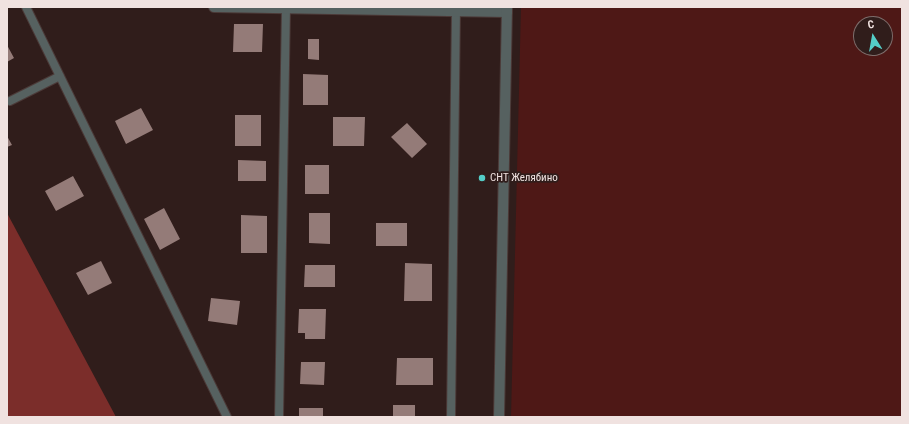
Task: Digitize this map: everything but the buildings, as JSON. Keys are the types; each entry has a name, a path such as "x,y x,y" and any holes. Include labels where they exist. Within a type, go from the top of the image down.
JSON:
{"street":[{"path":"214,7 507,10 499,417"}],"lane":[{"path":"26,7 227,417"},
{"path":"279,417 286,8"},
{"path":"451,417 456,9"},
{"path":"10,101 60,76"}],"shaded area":[{"path":"521,7 902,7 902,417 511,417"},
{"path":"7,213 116,417 7,417"}],"place":[{"name":"СНТ Желябино","path":"482,178"}]}
